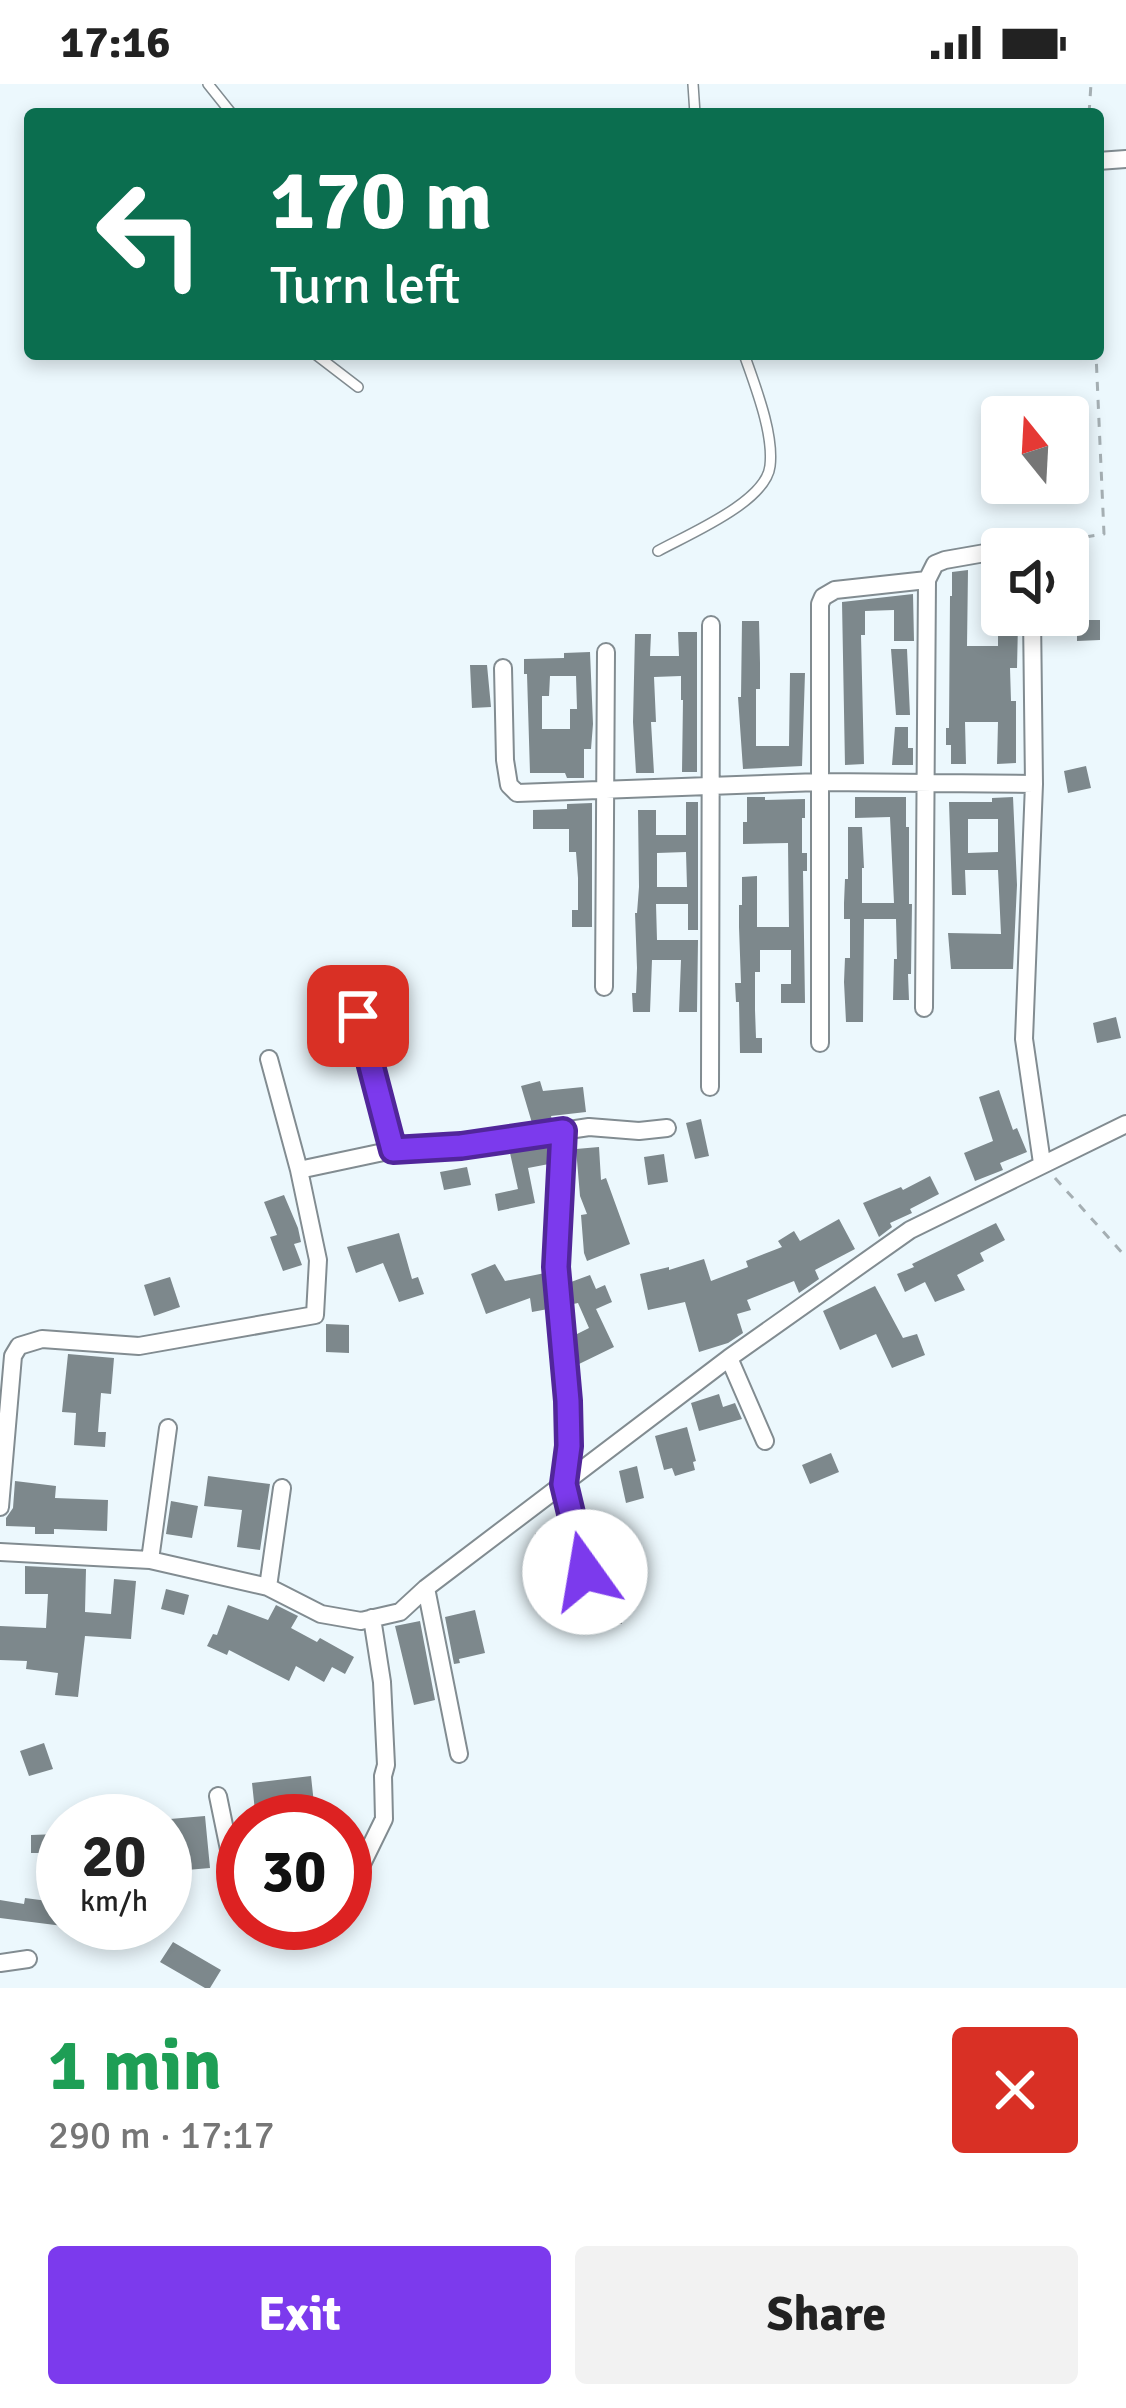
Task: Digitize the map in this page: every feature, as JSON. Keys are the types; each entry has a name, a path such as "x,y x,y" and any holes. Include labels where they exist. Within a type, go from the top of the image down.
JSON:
{"street":[{"path":"924,1008 926,580 935,564 981,554"},
{"path":"820,1043 820,604 835,590 926,580"},
{"path":"710,1087 711,625"},
{"path":"1032,636 1034,784 1024,1040 1042,1163"},
{"path":"604,987 606,652"},
{"path":"503,668 505,760 511,789 517,793 820,782 1034,784"},
{"path":"358,1016 393,1150"},
{"path":"0,1508 13,1356 19,1346 42,1340 139,1346 315,1315 318,1260 269,1059"},
{"path":"0,1552 150,1560 268,1587 321,1614 361,1622 400,1612 729,1358 910,1231 1126,1124"},
{"path":"299,1170 393,1150 461,1146 589,1126 639,1131 667,1128"},
{"path":"563,1131 556,1267 568,1401 564,1484 585,1572"},
{"path":"729,1358 765,1441"},
{"path":"150,1560 168,1428"},
{"path":"268,1587 282,1488"},
{"path":"426,1588 459,1754"},
{"path":"372,1618 386,1750 384,1819 372,1844"},
{"path":"0,1963 28,1959"}],"lane":[{"path":"208,84 227,108"},
{"path":"322,360 358,387"},
{"path":"658,551 743,503 766,478 770,466 761,406 746,360"}],"path":[{"path":"1089,537 1104,534 1096,360"},
{"path":"1042,1163 1126,1257"}],"building":[{"path":"968,570 967,646 998,646 998,636 1018,636 1017,668 1010,668 1011,701 1016,701 1016,763 997,764 998,722 965,722 966,764 951,764 946,728 952,572"},
{"path":"913,594 914,641 894,641 894,610 865,611 865,635 861,635 864,764 845,765 842,602"},
{"path":"1089,620 1100,620 1100,640 1077,641 1077,636 1089,636"},
{"path":"742,621 759,621 756,746 789,746 790,673 805,673 802,766 743,769 738,697"},
{"path":"678,632 697,632 697,772 682,772 681,676 654,677 654,773 636,773 635,634 651,634 650,656 679,656"},
{"path":"891,649 907,649 910,715 896,715"},
{"path":"590,652 593,724 591,749 584,749 584,778 530,773 524,659 564,658 564,653","holes":["550,676 576,676 577,709 570,709 570,729 542,729 542,696 549,696"]},
{"path":"470,665 487,665 491,707 472,708"},
{"path":"895,727 908,727 913,765 892,765"},
{"path":"1086,766 1091,788 1068,793 1064,771"},
{"path":"747,797 805,799 805,1003 781,1003 781,984 791,984 791,950 760,950 755,1010 762,1053 740,1053 735,983 741,983 742,877 757,876 757,927 789,927 788,843 743,844"},
{"path":"855,797 906,797 911,974 909,1000 893,1000 896,919 864,919 863,1022 846,1022 848,827 862,827 862,903 894,903 890,817 855,818"},
{"path":"1013,797 1017,885 1013,969 951,969 948,933 1001,934 998,870 965,870 966,895 952,895 949,802 992,802 992,798","holes":["968,819 998,819 998,852 968,853"]},
{"path":"686,802 698,802 698,930 688,930 688,904 656,904 657,940 698,940 697,1012 679,1012 681,960 652,960 650,1012 633,1012 638,810 656,810 656,835 686,835","holes":["686,852 687,887 657,887 657,853"]},
{"path":"592,803 592,927 572,927 572,910 578,910 578,878 576,852 569,852 569,829 533,829 533,810"},
{"path":"1116,1017 1121,1038 1097,1043 1093,1023"},
{"path":"540,1081 543,1091 583,1087 586,1112 532,1123 521,1086"},
{"path":"999,1090 1013,1130 1017,1128 1027,1152 1000,1163 1003,1170 975,1181 964,1153 993,1141 979,1097"},
{"path":"701,1119 709,1156 695,1159 686,1123"},
{"path":"547,1146 549,1164 528,1168 535,1203 498,1211 495,1194 518,1189 510,1153"},
{"path":"599,1147 601,1180 606,1178 630,1244 587,1261 581,1215 587,1214 580,1196 576,1149"},
{"path":"664,1154 668,1182 648,1185 644,1157"},
{"path":"467,1167 471,1185 444,1190 440,1172"},
{"path":"930,1176 939,1194 890,1223 892,1227 879,1237 863,1203"},
{"path":"284,1195 298,1228 301,1242 294,1244 302,1265 283,1271 270,1237 277,1235 264,1202"},
{"path":"839,1219 855,1249 815,1270 819,1279 799,1293 794,1281 747,1300 751,1310 737,1314 743,1333 728,1343 699,1352 685,1302 648,1310 640,1274 704,1259 711,1281 782,1247 778,1241 794,1231 800,1241"},
{"path":"996,1223 1005,1240 980,1253 984,1261 957,1275 965,1290 935,1302 925,1282 905,1292 897,1274"},
{"path":"399,1233 412,1279 418,1277 424,1294 399,1302 383,1263 356,1273 347,1247"},
{"path":"495,1264 505,1281 545,1273 548,1309 532,1312 530,1298 486,1314 471,1274"},
{"path":"590,1275 596,1289 605,1285 612,1302 596,1309 614,1347 579,1364 575,1335 589,1328 578,1303 573,1304 571,1282"},
{"path":"170,1277 180,1307 154,1316 144,1285"},
{"path":"875,1286 903,1338 917,1334 925,1355 892,1368 876,1334 840,1350 823,1311"},
{"path":"326,1324 349,1325 349,1353 326,1352"},
{"path":"68,1354 114,1358 111,1394 101,1393 98,1432 106,1432 105,1447 74,1445 76,1413 62,1412"},
{"path":"719,1394 723,1407 735,1403 742,1419 699,1431 691,1403"},
{"path":"687,1427 695,1470 675,1476 672,1468 664,1470 655,1436"},
{"path":"831,1453 839,1472 810,1484 802,1465"},
{"path":"637,1466 644,1498 626,1503 619,1471"},
{"path":"208,1476 270,1484 260,1550 237,1547 242,1510 204,1506"},
{"path":"15,1481 56,1486 55,1498 108,1500 107,1531 54,1529 54,1534 35,1534 35,1527 6,1526"},
{"path":"171,1501 198,1506 192,1538 166,1534"},
{"path":"558,1532 559,1567 553,1567 554,1584 538,1585 535,1533"},
{"path":"25,1566 86,1569 85,1612 111,1614 114,1579 136,1581 131,1639 85,1636 78,1697 55,1695 58,1673 26,1669 27,1661 0,1660 0,1626 46,1628 48,1594 25,1594"},
{"path":"166,1589 189,1595 184,1615 161,1609"},
{"path":"228,1605 268,1620 276,1605 298,1616 291,1628 354,1657 345,1674 332,1667 324,1682 296,1666 289,1681 229,1650 227,1655 207,1646 213,1634 217,1635"},
{"path":"584,1608 622,1608 622,1624 584,1625"},
{"path":"475,1610 485,1653 454,1664 445,1617"},
{"path":"420,1621 435,1700 414,1705 395,1626"},
{"path":"44,1743 53,1769 29,1776 20,1751"},
{"path":"311,1776 313,1794 253,1794 252,1783"},
{"path":"205,1816 210,1868 192,1870 192,1817"},
{"path":"31,1835 36,1835 36,1853 31,1853"},
{"path":"25,1898 36,1899 36,1923 0,1918 0,1900 24,1904"},
{"path":"168,1950 187,1950 221,1970 210,1988 205,1988 160,1962"}],"route":[{"path":"358,1016 393,1150 563,1131 556,1267 568,1401 564,1484 585,1572"}]}
